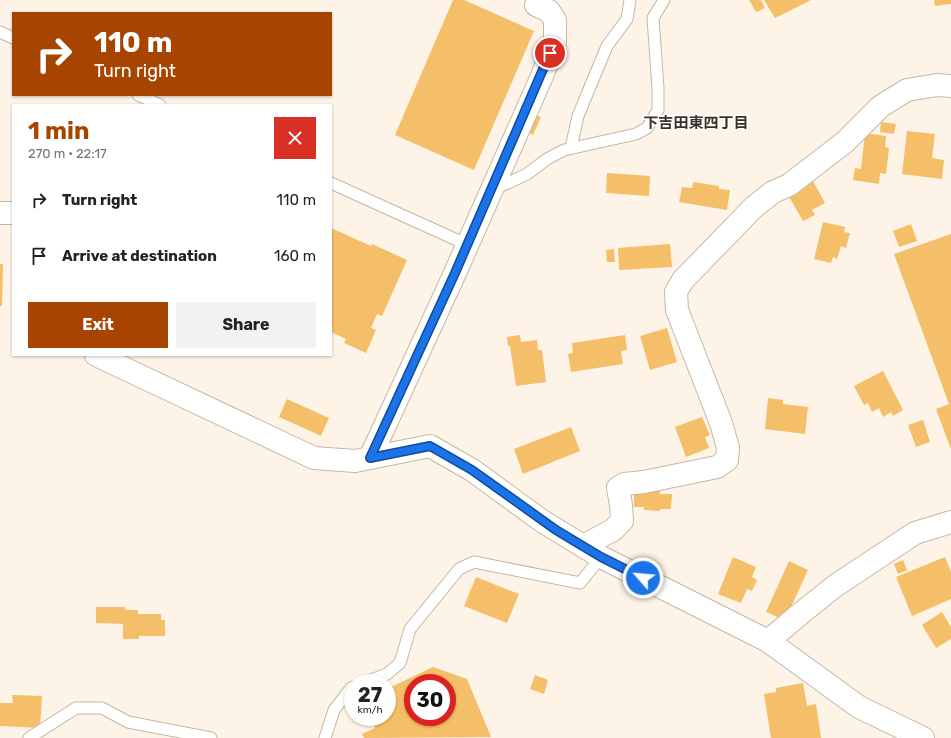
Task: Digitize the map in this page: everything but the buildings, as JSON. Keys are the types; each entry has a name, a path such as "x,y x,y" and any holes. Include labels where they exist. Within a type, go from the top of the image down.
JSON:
{"street":[{"path":"370,458 468,245 542,76 555,42 555,20 549,12 530,2"},
{"path":"592,552 622,521 618,488 624,484 644,482 717,467 727,460 728,448 721,423 677,310 676,292 683,280 754,207 773,192 789,185 845,142 881,106 907,90 936,86 951,86"},
{"path":"0,213 12,213"},
{"path":"98,356 314,458 355,461 430,446 472,470 542,521 592,552 768,641 858,708 923,738"},
{"path":"768,641 835,586 915,533 951,522"}],"lane":[{"path":"570,148 578,116 607,46 627,19 630,0"},
{"path":"492,189 527,174 564,150 636,134 647,128 658,110 653,18 664,0"},
{"path":"0,32 12,38"},
{"path":"140,96 158,104"},
{"path":"332,183 468,245"},
{"path":"387,674 400,663 410,629 459,569 474,562 580,583 592,552"},
{"path":"325,738 334,710 344,697"},
{"path":"29,738 76,708 102,708 128,722 211,738"}],"district":[{"name":"下吉田東四丁目","path":"696,123"}],"route":[{"path":"550,53 542,76 455,273 370,458 430,446 472,470 556,530 601,557 643,578"}]}
